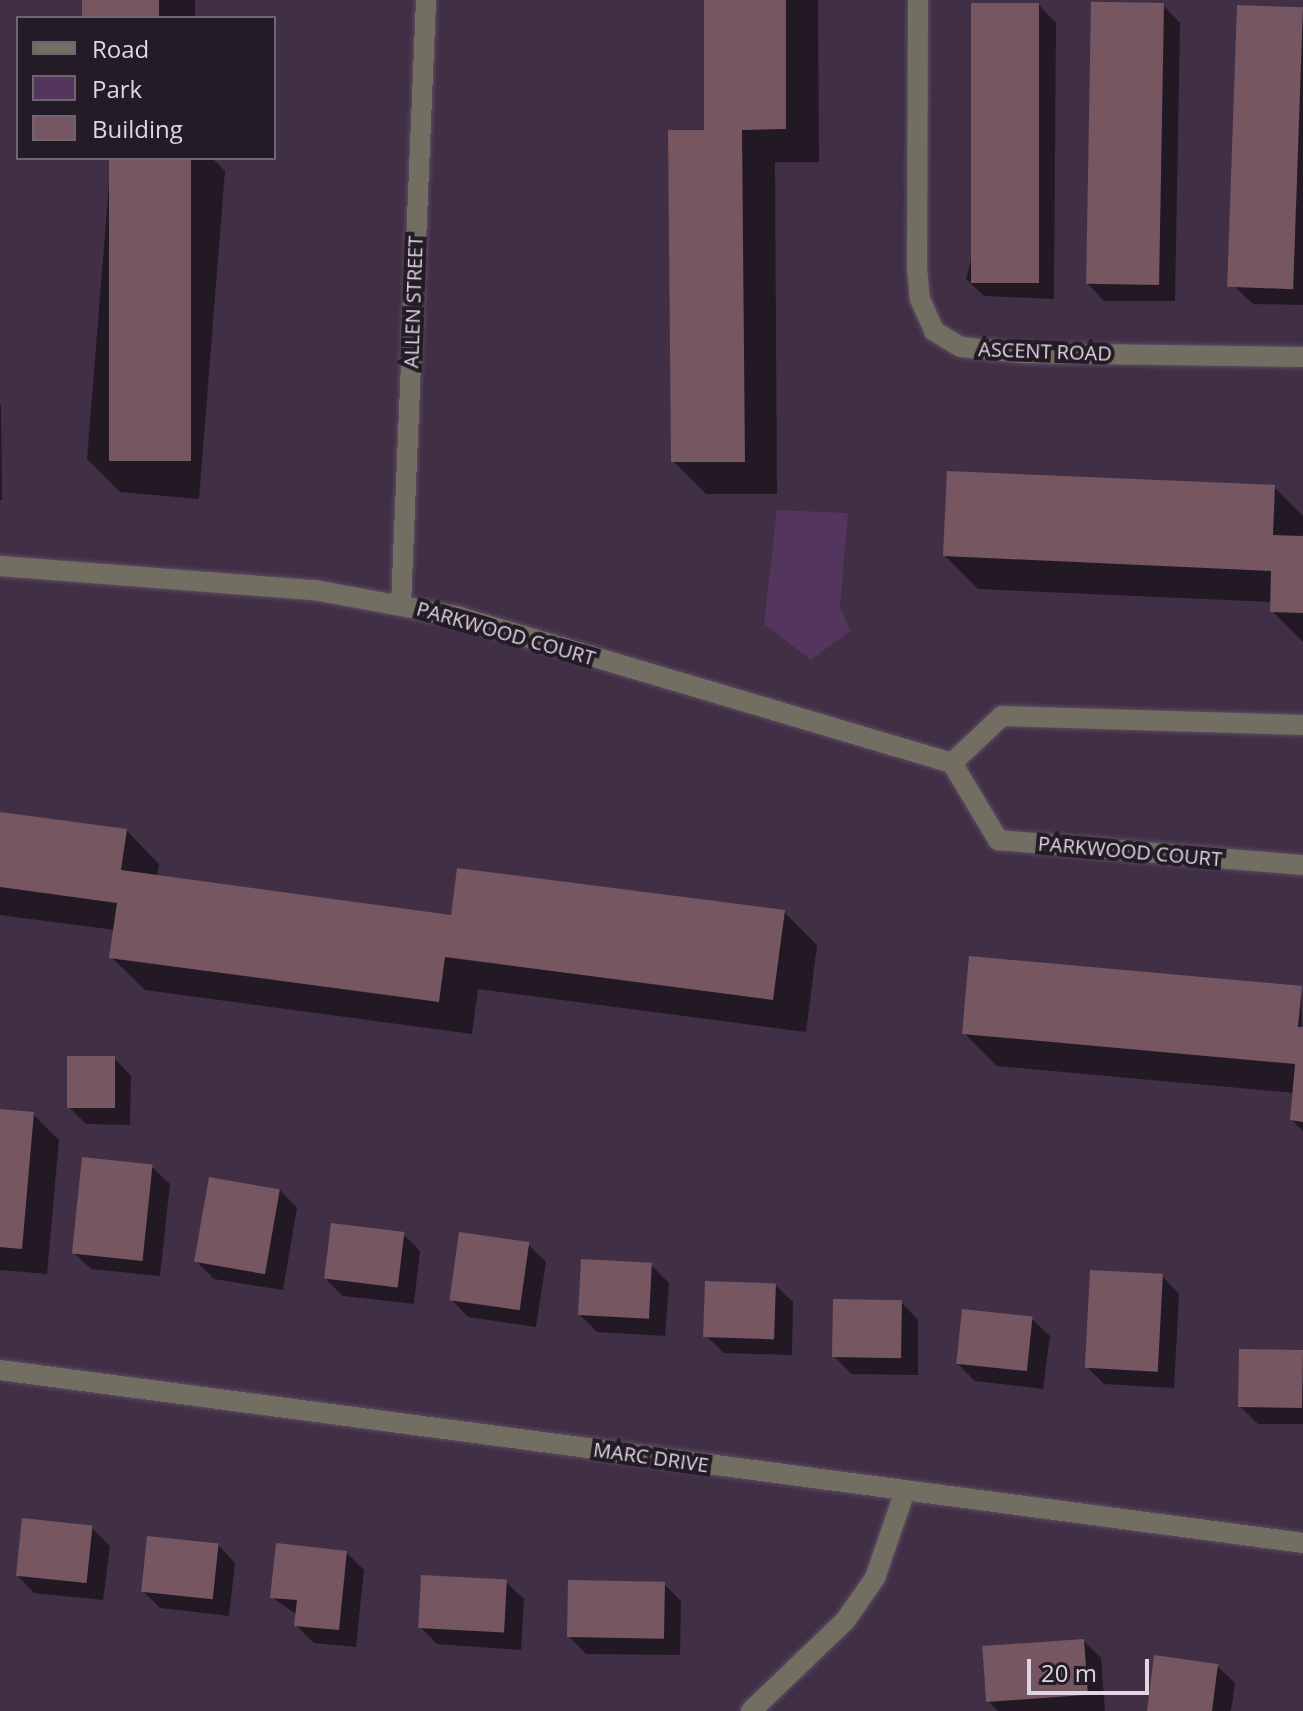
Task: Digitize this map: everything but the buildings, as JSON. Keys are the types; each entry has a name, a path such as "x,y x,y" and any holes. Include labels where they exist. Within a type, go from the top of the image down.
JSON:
{"street":[{"name":"ALLEN STREET","path":"401,605 426,0"},
{"name":"ASCENT ROAD","path":"918,0 917,267 920,299 934,331 961,347 1023,353 1303,357"},
{"name":"PARKWOOD COURT","path":"0,566 314,590 456,616 952,763 998,840 1303,865"},
{"path":"952,763 1002,716 1303,725"},
{"name":"MARC DRIVE","path":"0,1370 1303,1543"},
{"path":"751,1711 845,1621 860,1600 896,1530 905,1491"}],"green space":[{"path":"777,510 848,513 840,606 850,631 811,660 764,624"}]}
